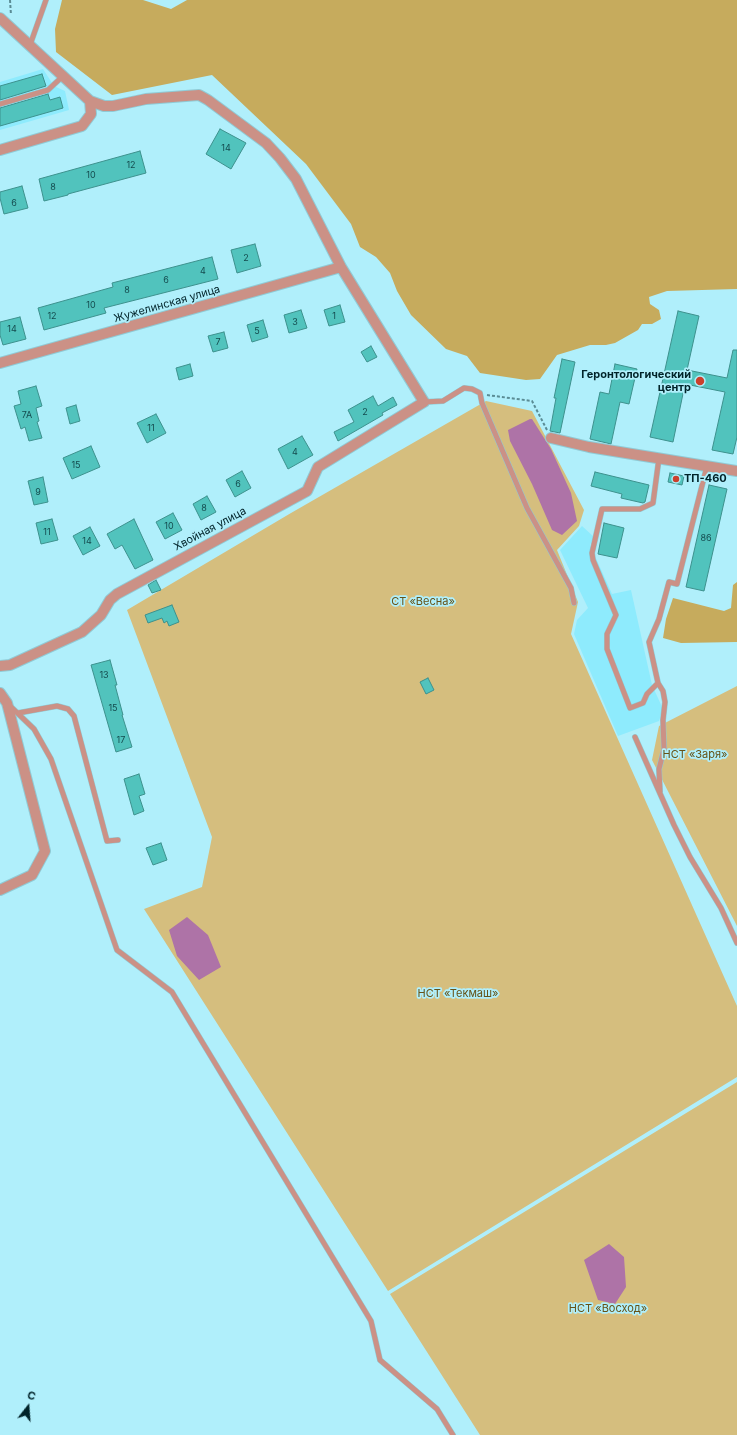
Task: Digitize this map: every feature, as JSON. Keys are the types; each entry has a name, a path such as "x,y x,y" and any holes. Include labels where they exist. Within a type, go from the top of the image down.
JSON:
{"street":[{"path":"0,18 90,101 104,106 113,106 146,99 199,95 266,143 296,179 341,267 424,402"},
{"path":"0,150 82,126 91,114 90,101"},
{"name":"Жужелинская улица","path":"0,363 341,267"},
{"name":"Хвойная улица","path":"0,666 10,665 82,632 101,615 110,600 117,594 307,491 318,467 424,402"},
{"path":"551,438 589,447 737,471"},
{"path":"0,693 7,703 45,851 32,875 0,890"}],"lane":[{"path":"30,46 46,0"},
{"path":"0,104 48,90 62,76"},
{"path":"424,402 443,401 464,388 472,389 480,393 482,403 527,508 571,588 574,603"},
{"path":"658,683 647,694 643,703 630,708 607,649 607,634 616,615 592,560 592,553 602,509 640,509 653,503 659,458"},
{"path":"660,792 659,769 664,750 663,720 665,702 663,691 658,683 649,642 659,619 670,582 677,584 707,466"},
{"path":"7,703 34,729 51,760 117,950 172,992 371,1321 380,1360 437,1409 453,1435"},
{"path":"18,713 57,706 68,708 74,716 107,841 118,840"},
{"path":"636,737 674,825 690,857 722,908 737,942"}],"path":[{"path":"480,393 532,401 551,438"}],"shaded area":[{"path":"62,0 143,0 171,9 187,0 737,0 737,289 667,291 649,297 650,304 659,310 661,319 652,324 642,324 638,330 615,343 606,345 590,345 557,355 540,379 526,380 480,373 467,356 446,349 411,315 397,291 390,273 376,257 360,247 351,224 306,164 212,75 112,95 56,52 55,29"},
{"path":"43,69 54,86 65,91 69,110 0,130 0,82"},
{"path":"532,419 551,449 571,493 577,521 562,535 552,530 532,484 510,441 508,430"},
{"path":"582,526 594,537 590,545 612,594 631,590 652,685 663,709 659,721 618,736 574,634 577,620 588,608 560,550"},
{"path":"737,582 737,642 681,643 663,638 666,619 673,598 724,611 731,608 733,585"},
{"path":"187,917 208,935 221,967 199,980 177,956 169,930"},
{"path":"609,1244 624,1257 626,1287 615,1304 598,1300 584,1260"}],"green space":[{"name":"НСТ «Текмаш»","path":"486,401 532,411 584,510 579,526 557,550 578,602 571,634 737,1006 737,1077 388,1291 144,909 202,887 212,837 127,610 291,513"},
{"name":"НСТ «Заря»","path":"737,686 737,926 652,760 659,726"},
{"name":"НСТ «Восход»","path":"737,1082 737,1435 480,1435 390,1294"}],"building":[{"path":"42,74 46,86 0,100 0,86"},
{"path":"48,94 50,100 60,97 63,108 0,126 0,108"},
{"path":"220,129 246,143 231,169 206,154"},
{"path":"140,151 146,173 44,201 39,179"},
{"path":"22,186 28,208 4,214 0,192"},
{"path":"255,244 261,266 237,273 231,250"},
{"path":"212,257 218,279 104,308 106,313 44,330 38,308 113,287 112,283"},
{"path":"340,305 345,322 329,326 324,310"},
{"path":"301,310 307,328 289,333 284,315"},
{"name":"Геронтологический центр","path":"678,311 699,316 687,370 727,378 733,350 737,350 737,437 733,454 712,450 725,392 685,384 673,442 650,437"},
{"path":"20,317 26,339 3,345 0,335 0,322"},
{"path":"263,320 268,337 252,342 247,325"},
{"path":"224,332 228,348 213,352 208,336"},
{"path":"371,346 377,357 367,362 361,352"},
{"path":"562,359 575,362 560,433 550,431 556,398 554,398"},
{"path":"190,364 193,376 179,380 176,368"},
{"path":"615,364 637,369 629,404 620,402 611,444 590,439 600,392 609,394"},
{"path":"36,386 42,406 36,408 39,421 37,422 42,438 29,441 25,427 21,429 14,406 21,404 18,391"},
{"path":"373,396 378,406 393,397 397,405 382,413 383,415 338,441 334,432 354,422 348,410"},
{"path":"76,405 80,421 70,424 66,408"},
{"path":"156,414 166,433 147,443 137,423"},
{"path":"302,436 313,455 288,469 278,449"},
{"path":"91,446 100,467 72,479 63,458"},
{"path":"242,471 251,488 235,497 226,480"},
{"path":"595,472 649,485 645,502 643,503 621,498 622,494 591,486"},
{"name":"ТП-460","path":"670,473 684,476 682,485 668,482"},
{"path":"43,477 48,502 34,505 28,481"},
{"path":"709,485 727,489 704,591 686,587"},
{"path":"207,496 216,512 201,520 193,504"},
{"path":"173,513 182,530 165,539 156,522"},
{"path":"52,519 58,540 41,544 36,523"},
{"path":"134,519 153,560 135,569 122,545 115,549 107,534"},
{"path":"604,523 624,528 617,558 598,554"},
{"path":"90,527 100,546 83,555 73,536"},
{"path":"156,580 161,590 152,593 148,585"},
{"path":"172,605 179,622 169,626 167,621 164,623 162,618 148,623 145,615"},
{"path":"110,660 117,685 115,685 122,715 132,747 116,752 91,665"},
{"path":"428,678 434,690 426,694 420,682"},
{"path":"139,774 145,794 139,796 144,811 134,815 124,779"},
{"path":"161,843 167,860 153,865 146,848"}],"place":[{"name":"Геронтологический центр","path":"700,381"},
{"name":"ТП-460","path":"676,479"}],"park label":[{"name":"СТ «Весна»","path":"423,602"}]}
